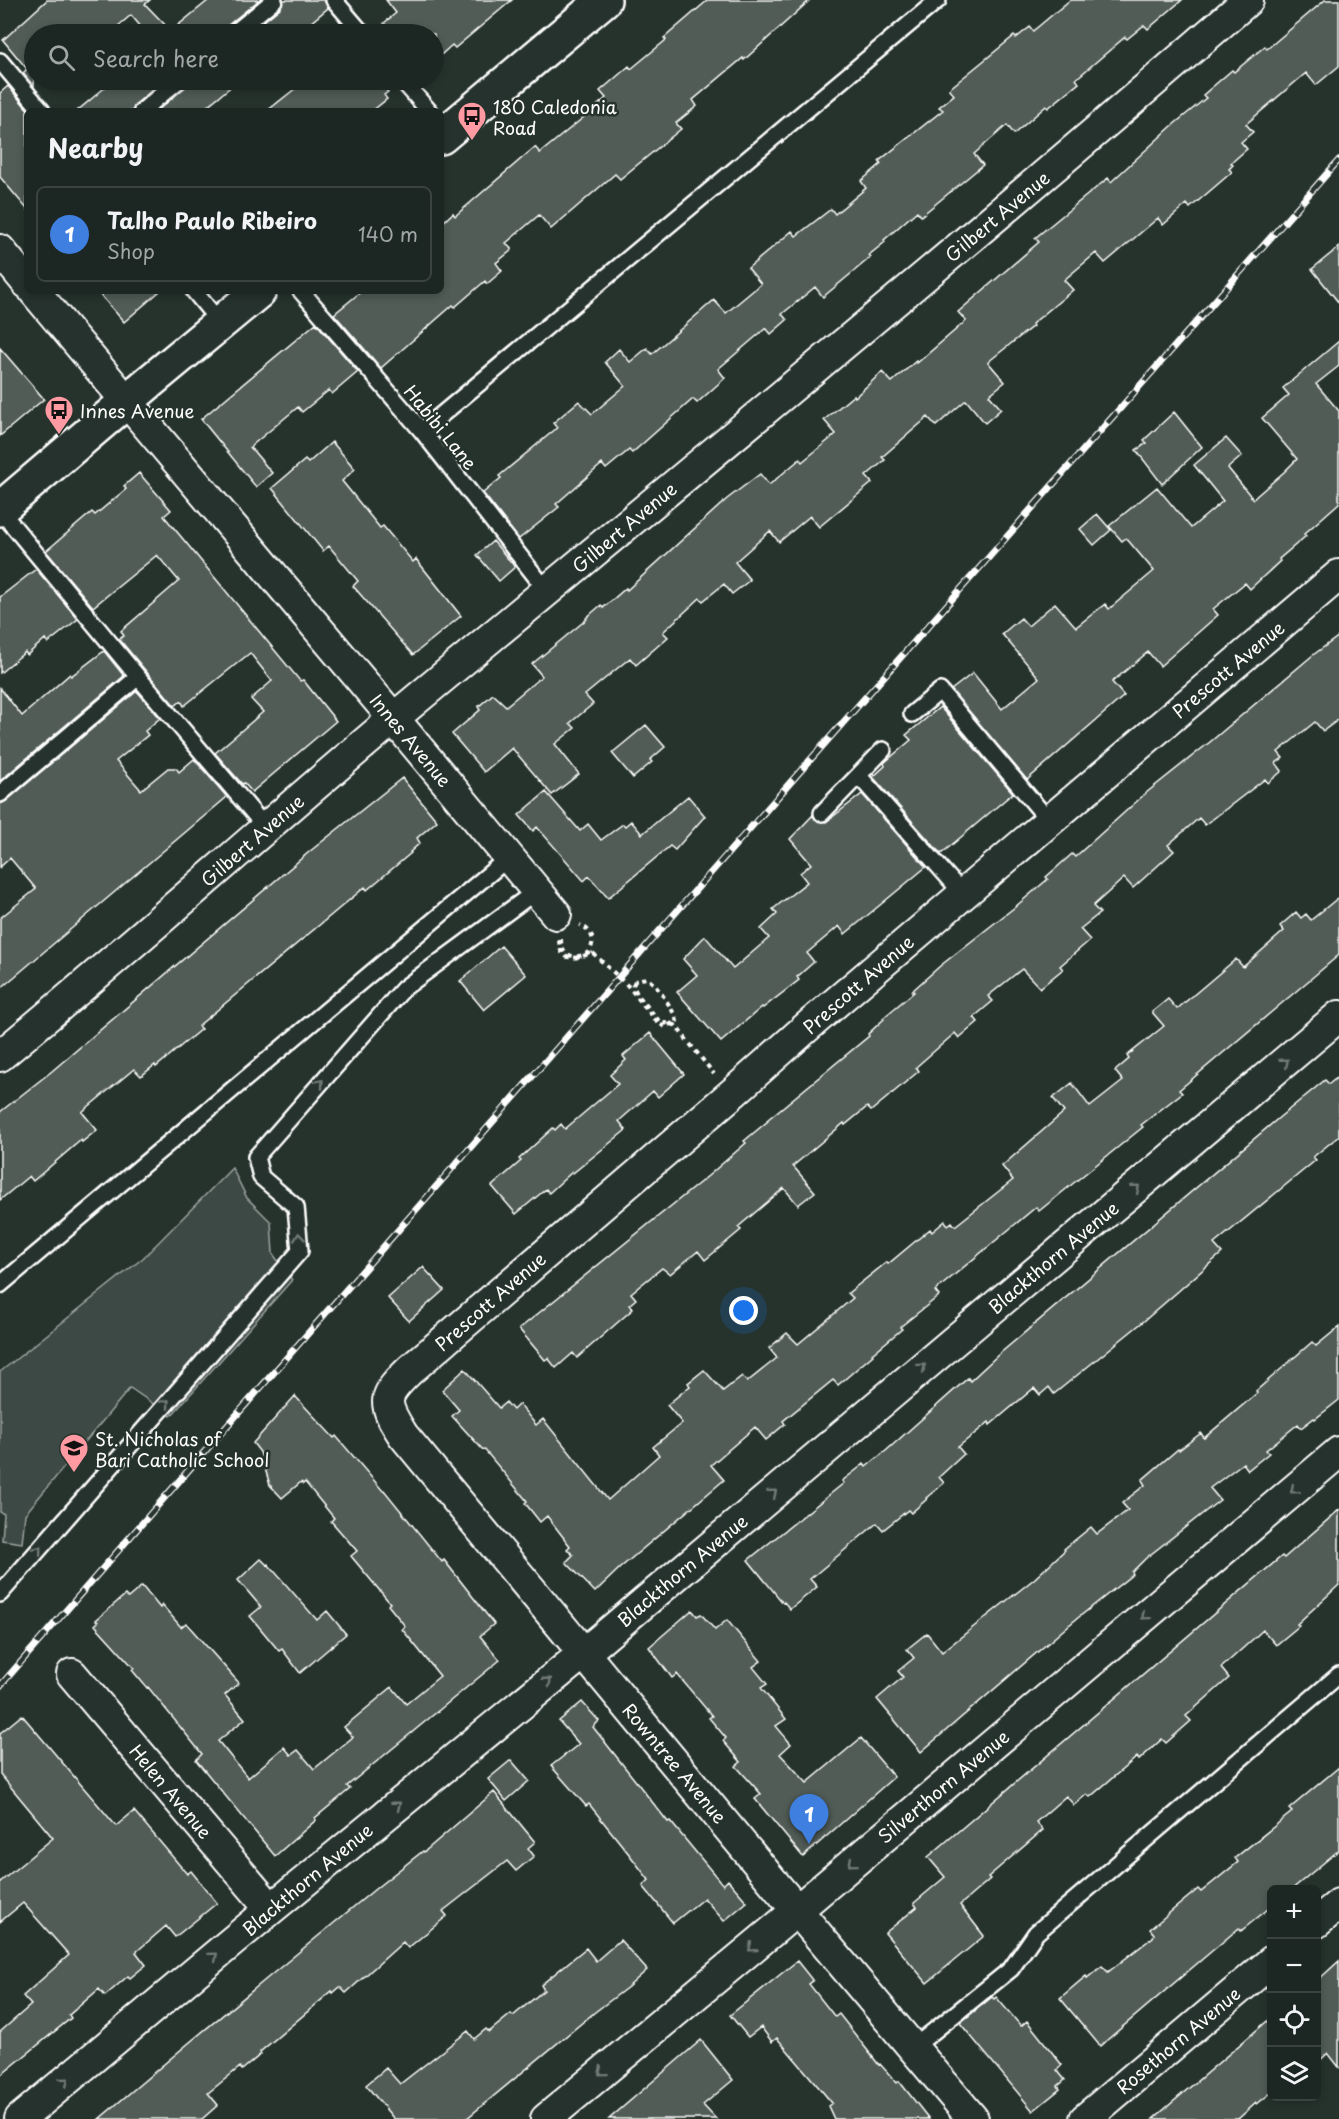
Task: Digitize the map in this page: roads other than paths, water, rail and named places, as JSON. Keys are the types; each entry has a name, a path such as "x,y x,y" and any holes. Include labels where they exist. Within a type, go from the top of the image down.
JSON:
{"street":[{"path":"444,123 604,0"},
{"name":"Gilbert Avenue","path":"0,1056 105,969 394,718 1081,146 1248,0"},
{"path":"0,250 24,279"},
{"name":"Innes Avenue","path":"37,294 394,718 564,927"},
{"path":"0,510 126,401 255,294"},
{"name":"Prescott Avenue","path":"387,1401 392,1387 410,1370 963,894 1339,575"},
{"name":"Blackthorn Avenue","path":"20,2119 584,1652 1339,1016"},
{"name":"Rowntree Avenue","path":"387,1401 392,1418 403,1434 973,2119"},
{"name":"Silverthorn Avenue","path":"546,2119 1339,1452"},
{"name":"Helen Avenue","path":"72,1674 271,1909"},
{"path":"1321,1920 1339,1904"},
{"name":"Rosethorn Avenue","path":"1085,2119 1267,1965"}],"lane":[{"path":"245,24 274,0"},
{"path":"334,0 354,24"},
{"path":"422,431 938,0"},
{"path":"0,61 24,90"},
{"path":"24,90 39,108"},
{"path":"146,108 167,90"},
{"path":"410,90 424,108"},
{"path":"196,294 220,323"},
{"name":"Habibi Lane","path":"304,294 422,431 547,591"},
{"path":"0,510 266,828"},
{"path":"0,794 138,677"},
{"path":"912,714 940,691 1050,821"},
{"path":"822,813 883,750"},
{"path":"859,776 963,894"},
{"path":"0,1285 508,858"},
{"path":"0,1594 300,1251 296,1207 261,1177 256,1157 404,988 536,891"},
{"path":"914,2047 1011,1969 1036,1933 1339,1675"}],"railway":[{"path":"0,1686 648,944 1339,160"}],"place":[{"name":"180 Caledonia Road","path":"472,142"},
{"name":"Innes Avenue","path":"59,436"},
{"name":"St. Nicholas of Bari Catholic School","path":"74,1474"},
{"name":"Talho Paulo Ribeiro","path":"809,1844"}]}
